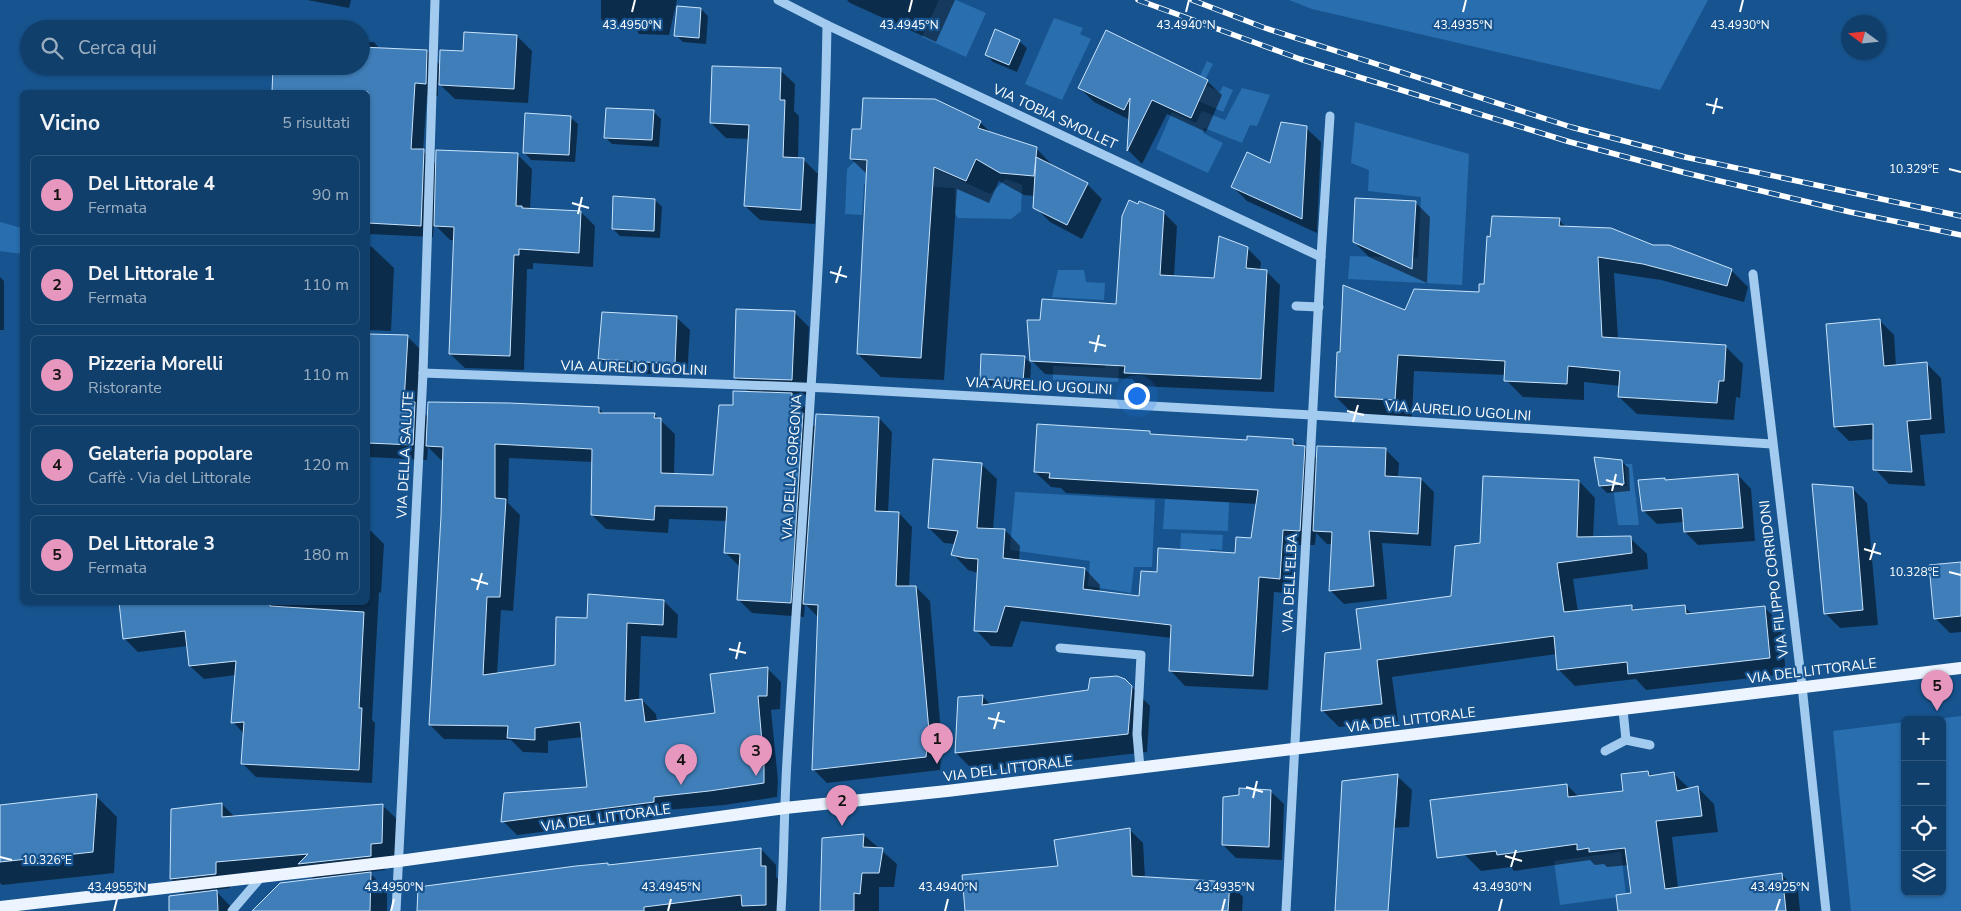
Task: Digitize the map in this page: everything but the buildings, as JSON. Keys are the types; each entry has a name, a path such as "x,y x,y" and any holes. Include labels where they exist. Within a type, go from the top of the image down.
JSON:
{"main road":[{"name":"VIA DEL LITTORALE","path":"0,907 399,861 785,808 947,791 1961,668"}],"street":[{"name":"VIA DELLA SALUTE","path":"396,911 423,373 435,0"},
{"name":"VIA TOBIA SMOLLET","path":"778,0 827,25 1321,257"},
{"name":"VIA DELLA GORGONA","path":"781,911 786,761 826,100 827,25"},
{"name":"VIA DELL'ELBA","path":"1286,911 1330,116"},
{"name":"VIA FILIPPO CORRIDONI","path":"1753,274 1802,686 1826,911"},
{"path":"1296,306 1319,307"},
{"name":"VIA AURELIO UGOLINI","path":"423,373 810,388 1312,415 1772,444"},
{"path":"1060,648 1141,655 1137,734 1140,768"},
{"path":"1623,710 1626,740"},
{"path":"1605,751 1626,740 1650,745"},
{"path":"232,911 261,877"}],"shaded area":[{"path":"939,0 956,0 986,13 966,57 922,37"},
{"path":"1289,0 1708,0 1660,90 1312,9"},
{"path":"1054,18 1083,28 1080,34 1091,39 1062,100 1025,84"},
{"path":"1207,61 1213,64 1203,84 1220,92 1223,86 1233,90 1223,112 1190,97"},
{"path":"1242,88 1270,95 1257,126 1250,125 1242,143 1204,128 1203,133 1223,143 1208,173 1156,149 1172,112 1196,123 1202,111 1225,120"},
{"path":"1355,122 1469,154 1462,285 1348,279 1350,256 1418,258 1421,197 1368,191 1369,170 1351,163"},
{"path":"855,161 923,163 990,194 1006,179 1022,185 1021,211 1011,219 958,218 955,214 955,188 864,184 862,215 845,214 847,169"},
{"path":"0,222 20,227 20,254 0,251"},
{"path":"1058,270 1084,270 1086,282 1105,283 1104,300 1052,297"},
{"path":"1106,326 1121,326 1118,382 1053,380 1053,366 1105,368"},
{"path":"1625,464 1632,464 1639,525 1618,525 1613,487 1627,486"},
{"path":"1015,492 1155,500 1152,567 1134,567 1131,593 1088,586 1090,561 1010,550"},
{"path":"1165,499 1229,502 1228,531 1163,529"},
{"path":"1181,533 1223,535 1222,550 1210,549 1209,571 1180,554"},
{"path":"1961,716 1961,911 1851,911 1833,731 1901,722 1901,896 1946,896 1946,718"},
{"path":"1621,852 1626,896 1560,905 1554,861"}],"railway":[{"path":"1138,0 1300,59 1570,142 1686,173 1850,212 1961,235"},
{"path":"1192,0 1265,28 1571,127 1685,157 1961,216"}],"place":[{"name":"Del Littorale 3","path":"1937,711"},
{"name":"Del Littorale 4","path":"937,764"},
{"name":"Pizzeria Morelli","path":"756,776"},
{"name":"Gelateria popolare","path":"681,785"},
{"name":"Del Littorale 1","path":"842,826"}]}
